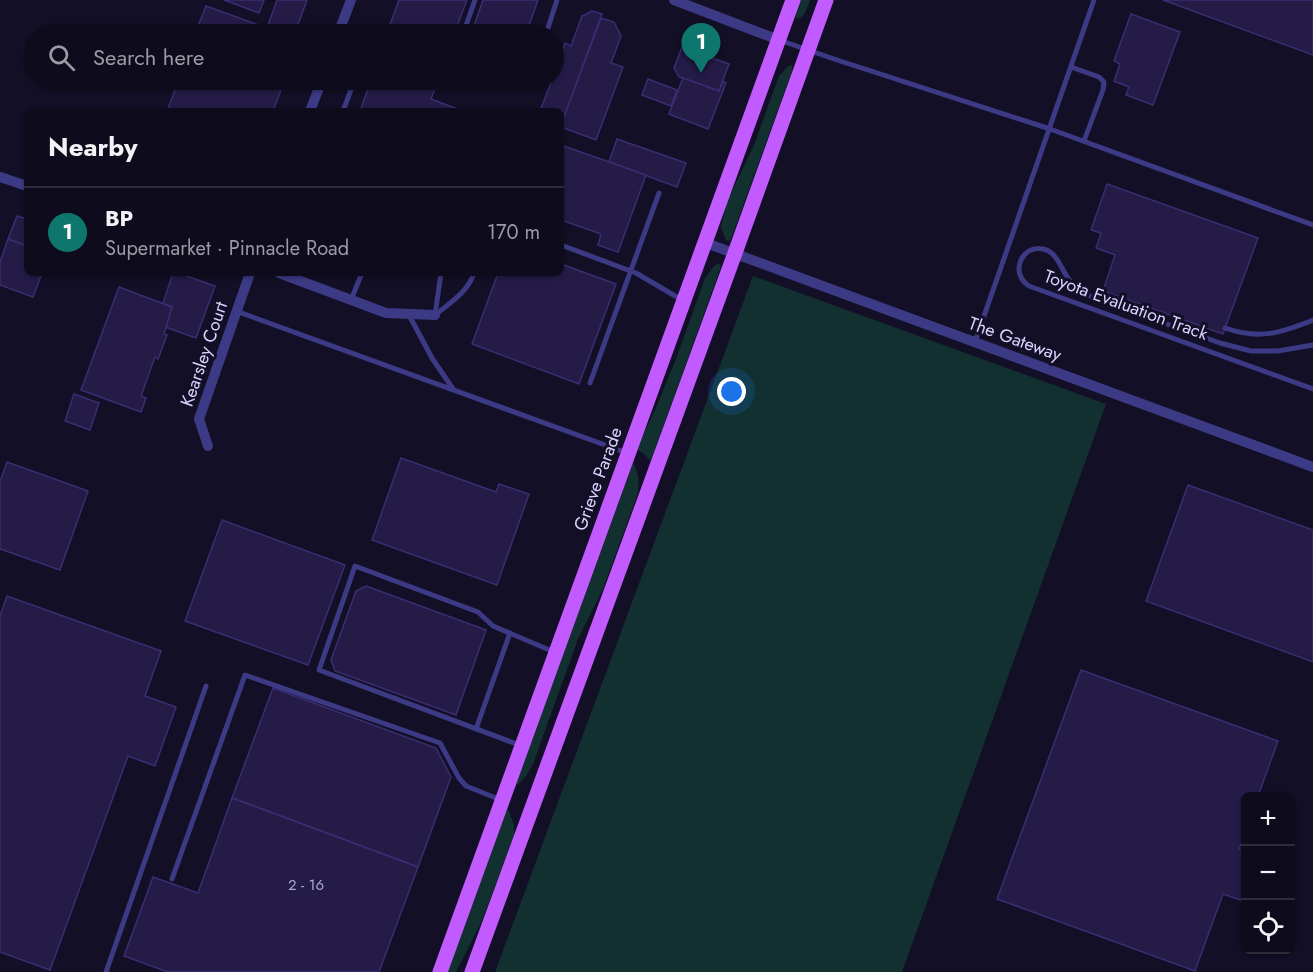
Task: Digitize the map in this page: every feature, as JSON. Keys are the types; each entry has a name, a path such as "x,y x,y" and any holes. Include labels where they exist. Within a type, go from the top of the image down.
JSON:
{"main road":[{"name":"Grieve Parade","path":"440,972 794,0"},
{"path":"472,972 826,0"}],"street":[{"path":"342,24 351,0"},
{"path":"674,0 779,40"},
{"path":"311,108 317,90"},
{"path":"0,177 24,185"},
{"name":"The Gateway","path":"706,243 1313,468"},
{"name":"Kearsley Court","path":"208,446 199,419 249,276"},
{"path":"287,276 386,313 435,315"}],"lane":[{"path":"467,24 475,0"},
{"path":"549,24 557,0"},
{"path":"975,342 1094,0"},
{"path":"779,40 1050,129 1313,225"},
{"path":"1071,67 1100,77 1104,82 1084,141"},
{"path":"344,108 351,90"},
{"path":"590,383 659,193"},
{"path":"564,246 630,271 684,301"},
{"name":"Toyota Evaluation Track","path":"1313,345 1278,351 1251,351 1220,343 1080,292 1050,251 1045,249 1032,249 1023,256 1018,271 1029,286 1313,389"},
{"path":"351,300 361,276"},
{"path":"435,315 441,276"},
{"path":"435,315 457,298 472,281 473,276"},
{"path":"236,311 629,453"},
{"path":"408,314 453,390"},
{"path":"1225,328 1237,333 1254,335 1284,331 1313,320"},
{"path":"522,746 319,670 355,566 478,612 493,626 556,653"},
{"path":"476,729 510,633"},
{"path":"172,879 245,675 440,743 459,778 466,786 502,800"},
{"path":"106,972 206,686"}],"green space":[{"path":"800,0 810,0 804,15 796,19 797,7"},
{"path":"792,65 792,71 731,239 726,240 721,227 726,204 754,145 779,76 788,66"},
{"path":"720,263 721,266 651,461 636,449 676,359 705,278 714,266"},
{"path":"753,276 1106,404 902,972 495,972"},
{"path":"633,463 638,478 638,493 603,589 578,639 533,764 515,786"},
{"path":"505,809 509,811 514,825 514,836 481,923 456,972 445,972"}],"building":[{"path":"224,0 264,0 259,13"},
{"path":"277,0 307,0 298,24 268,24"},
{"path":"399,0 467,0 458,24 390,24"},
{"path":"483,0 538,0 530,24 475,24"},
{"path":"1163,0 1313,0 1313,55"},
{"path":"206,6 256,24 199,24"},
{"path":"592,11 602,14 564,118 564,108 541,108 548,90 564,90 564,46 565,43 571,46 582,16"},
{"path":"1131,14 1180,32 1153,105 1126,95 1129,87 1114,81 1120,64 1114,61"},
{"path":"601,18 614,22 621,36 611,63 623,67 596,140 564,128 564,117"},
{"path":"682,47 729,64 719,91 679,77 674,68"},
{"path":"683,78 719,91 723,81 726,83 708,129 669,114"},
{"path":"648,79 677,90 671,106 642,95"},
{"path":"175,90 281,90 274,108 168,108"},
{"path":"367,90 434,90 431,99 455,108 361,108"},
{"path":"617,139 686,163 677,187 609,162"},
{"path":"564,146 646,175 618,252 598,245 601,234 564,221"},
{"path":"1107,184 1258,238 1223,334 1103,291 1115,255 1096,248 1101,233 1091,230"},
{"path":"17,216 24,218 24,245 8,239"},
{"path":"8,239 24,245 24,276 41,276 33,297 0,285 0,262"},
{"path":"564,265 616,284 579,384 472,344 497,276 564,276"},
{"path":"172,276 187,276 215,286 196,338 165,327 172,307 163,303"},
{"path":"119,287 172,307 164,334 167,335 158,359 155,357 141,396 146,398 141,412 81,390"},
{"path":"74,394 99,403 90,430 65,421"},
{"path":"401,458 496,492 499,484 529,494 497,585 372,540"},
{"path":"7,462 88,491 60,570 0,549 0,482"},
{"path":"1188,485 1313,530 1313,662 1146,601"},
{"path":"222,520 345,565 308,665 185,621"},
{"path":"366,586 486,630 456,715 335,671 331,660 356,591"},
{"path":"7,596 161,651 145,696 176,707 155,766 128,756 50,970 0,952 0,616"},
{"path":"1081,670 1278,741 1259,792 1241,792 1241,844 1239,849 1241,850 1241,900 1223,894 1195,971 997,899"},
{"path":"273,688 436,748 451,777 418,867 232,798"},
{"path":"232,798 418,867 379,972 168,972 124,956 153,877 198,893"}],"place":[{"name":"BP","path":"701,73"}]}
